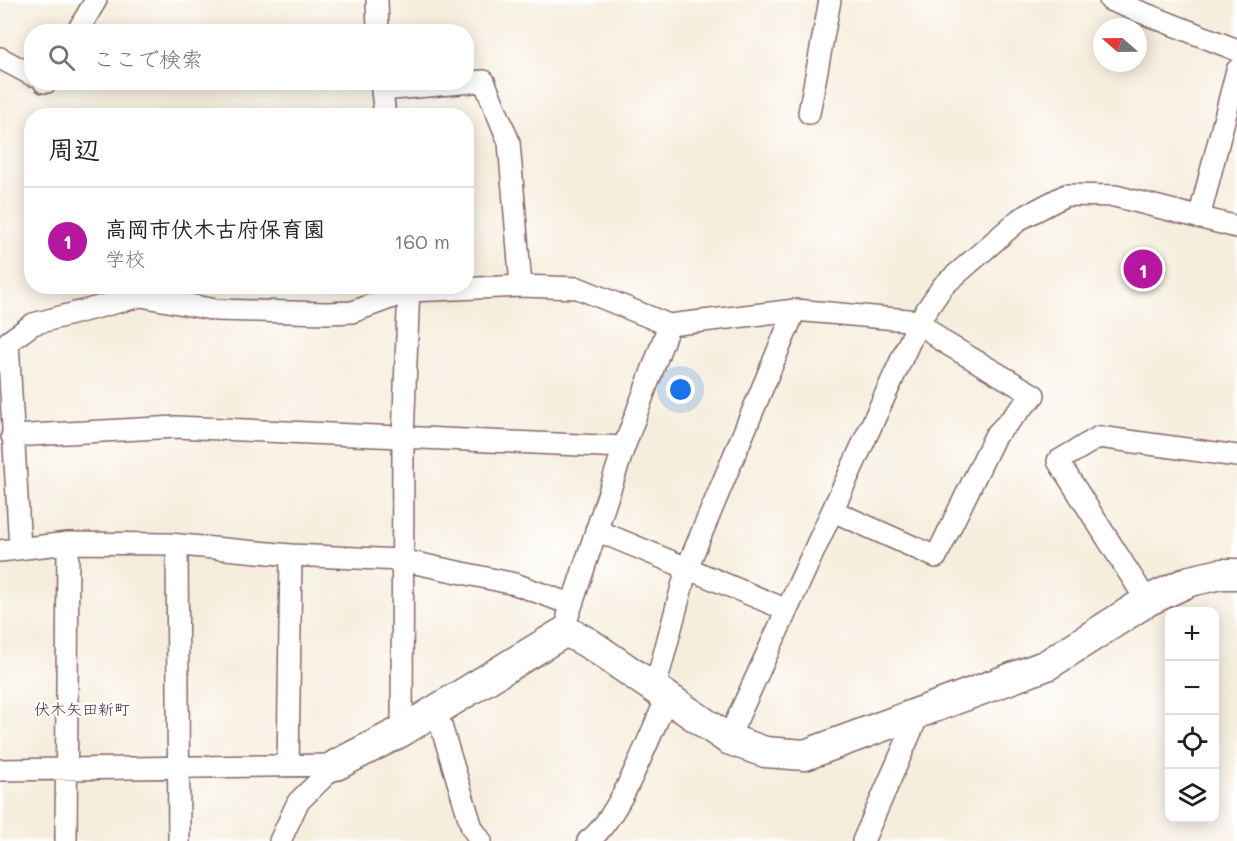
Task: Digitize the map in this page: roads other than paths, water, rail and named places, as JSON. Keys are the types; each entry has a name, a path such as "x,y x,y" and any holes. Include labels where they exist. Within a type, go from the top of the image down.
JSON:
{"street":[{"path":"82,24 96,0"},
{"path":"377,0 378,24"},
{"path":"809,113 830,0"},
{"path":"1110,0 1237,50"},
{"path":"0,58 24,71"},
{"path":"1199,218 1237,70"},
{"path":"474,81 484,81 509,142 521,286"},
{"path":"382,90 384,108"},
{"path":"728,739 919,321 943,286 1020,219 1066,195 1115,196 1237,227"},
{"path":"474,287 578,288 669,325 795,310 919,321 942,341 1034,395 995,436 936,557 833,511"},
{"path":"397,294 352,312 327,313 216,310 141,296 33,324 8,342 12,436 10,549 68,543 177,545 291,555 402,561 515,584 568,618 661,693 728,739 765,752 805,755 1047,665 1147,601 1190,581 1221,574 1237,574"},
{"path":"402,731 403,437 410,294"},
{"path":"588,841 597,835 621,798 661,693 687,568 795,310"},
{"path":"280,841 298,802 336,765 402,731 568,618 624,447 669,325"},
{"path":"12,436 176,427 624,447"},
{"path":"1147,601 1058,461 1099,437 1237,456"},
{"path":"596,530 787,610"},
{"path":"66,841 68,543"},
{"path":"177,545 178,841"},
{"path":"288,766 291,555"},
{"path":"436,709 472,828 481,841"},
{"path":"863,841 920,711"},
{"path":"0,770 336,765"}],"place":[{"name":"高岡市伏木古府保育園","path":"1143,269"}],"district":[{"name":"伏木矢田新町","path":"82,708"}]}
